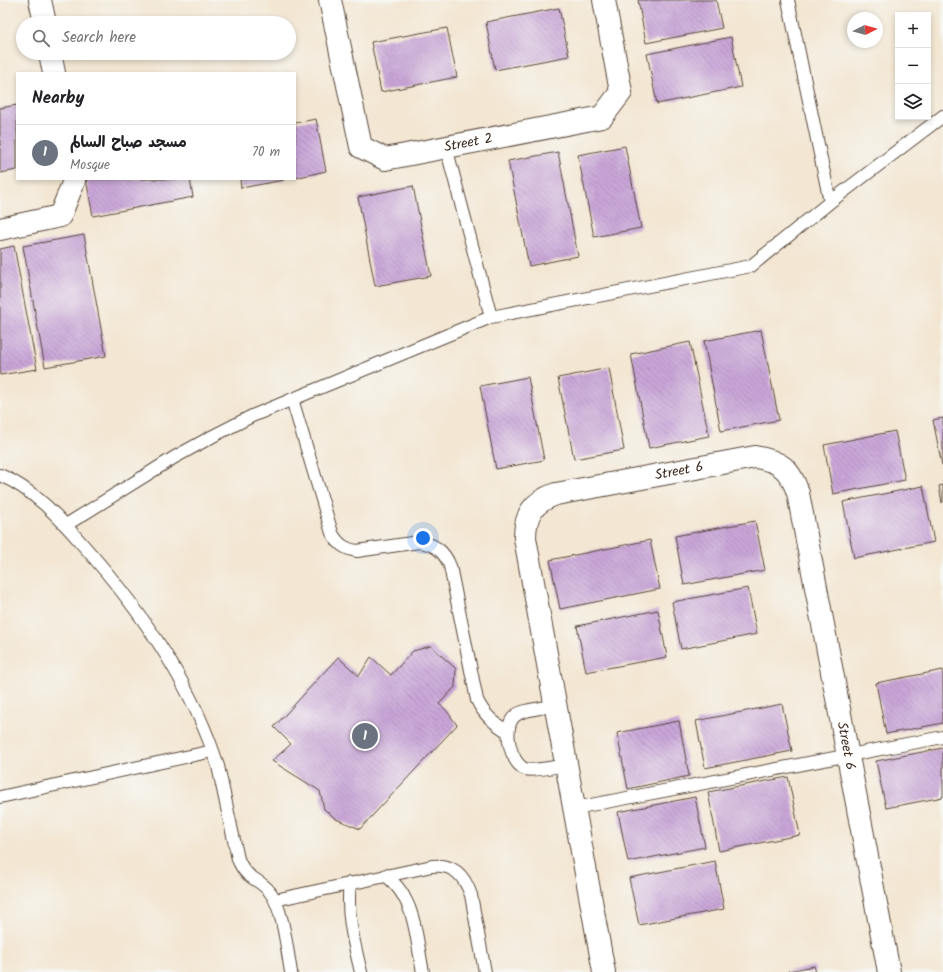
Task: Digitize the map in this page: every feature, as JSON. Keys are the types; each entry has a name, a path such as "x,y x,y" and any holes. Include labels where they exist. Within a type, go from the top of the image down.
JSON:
{"street":[{"path":"40,0 43,16"},
{"name":"Street 2","path":"330,0 361,147 385,159 602,117 621,92 604,0"},
{"path":"51,60 54,72"},
{"path":"0,229 60,216 74,180"},
{"name":"Street 6","path":"604,972 525,538 525,526 528,515 535,505 545,498 556,494 755,457 770,459 783,466 793,478 798,493 889,972"}],"lane":[{"path":"788,0 830,202"},
{"path":"66,525 168,461 252,416 492,317 751,266 830,202 943,116"},
{"path":"446,147 492,317"},
{"path":"292,399 332,533 336,540 349,550 357,551 418,542 427,543 442,551 447,558 450,566 477,700 486,715 508,732"},
{"path":"0,475 10,479 32,495 66,525 105,570 142,618 174,670 205,729 213,751 218,766 241,868 264,886 275,900 279,911 291,972"},
{"path":"556,705 522,712 515,715 508,726 512,754 514,761 526,770 567,764"},
{"path":"575,808 943,737"},
{"path":"0,797 213,751"},
{"path":"275,900 440,865 452,869 459,873 467,883 471,895 485,972"},
{"path":"386,876 405,897 410,910 423,972"},
{"path":"350,884 348,909 360,972"}],"building":[{"path":"638,0 716,0 722,28 646,43"},
{"path":"559,8 569,56 495,70 486,22"},
{"path":"447,28 457,77 381,92 371,42"},
{"path":"731,37 741,87 657,104 647,54"},
{"path":"16,105 16,170 0,173 0,108"},
{"path":"316,119 326,171 296,178 296,123"},
{"path":"625,146 641,228 594,237 578,155"},
{"path":"558,152 578,256 529,266 508,161"},
{"path":"86,180 190,180 193,197 93,216"},
{"path":"240,180 284,180 241,188"},
{"path":"413,186 431,276 375,286 358,197"},
{"path":"84,235 106,356 45,367 23,246"},
{"path":"14,246 37,369 0,375 0,249"},
{"path":"761,330 779,420 721,431 704,341"},
{"path":"690,342 709,436 649,448 631,354"},
{"path":"609,368 624,450 574,459 558,378"},
{"path":"528,377 544,460 496,469 480,386"},
{"path":"943,418 943,465 942,465 933,420"},
{"path":"895,431 905,480 833,494 824,445"},
{"path":"943,485 943,502 942,503 939,486"},
{"path":"923,486 934,542 854,558 843,502"},
{"path":"755,521 765,570 684,585 675,536"},
{"path":"650,540 660,589 560,609 550,560"},
{"path":"748,588 757,634 681,649 672,602"},
{"path":"658,610 667,657 586,672 577,626"},
{"path":"431,646 456,669 455,687 439,704 446,710 457,725 360,829 336,819 324,809 320,791 272,761 291,744 274,727 338,657 359,676 371,657 391,675 413,651"},
{"path":"943,670 943,723 886,734 876,683"},
{"path":"782,704 792,751 705,768 696,721"},
{"path":"679,721 689,776 628,789 617,733"},
{"path":"943,748 943,797 886,808 876,761"},
{"path":"788,777 800,835 719,851 708,792"},
{"path":"695,797 705,847 628,862 618,812"},
{"path":"715,861 724,909 639,925 629,878"},
{"path":"814,966 816,972 788,972 788,971"}],"place":[{"name":"مسجد صباح السالم","path":"365,736"}]}
